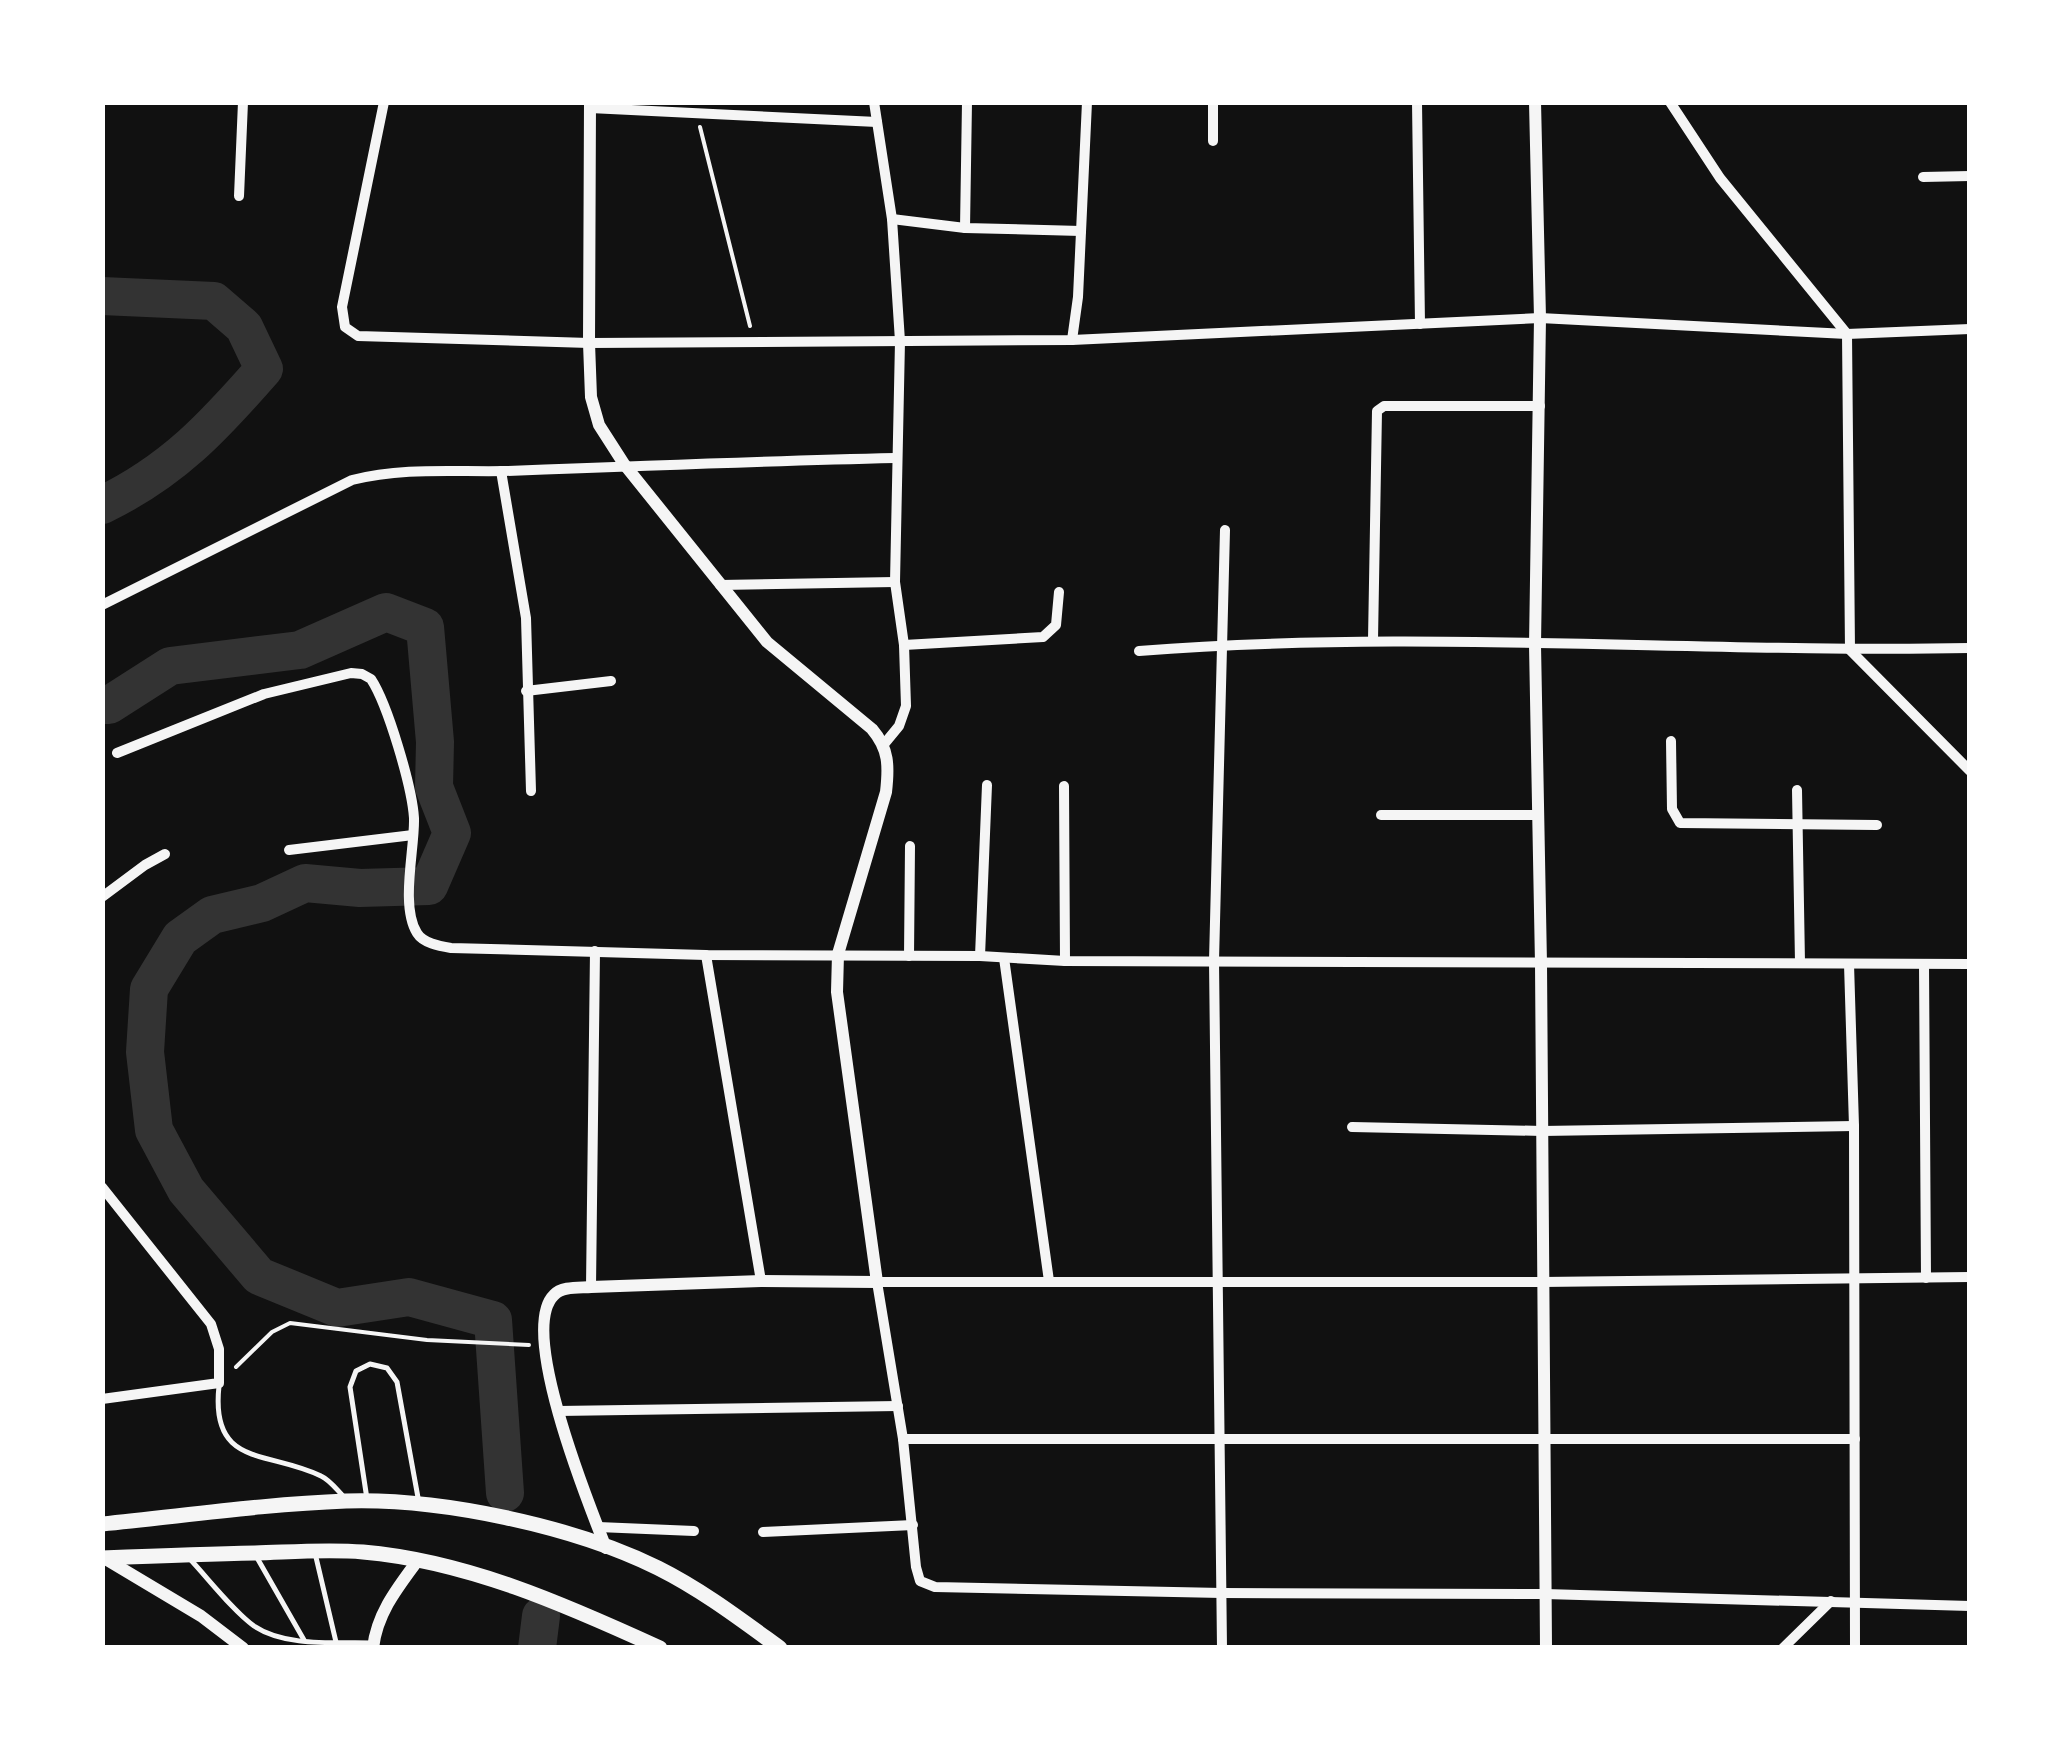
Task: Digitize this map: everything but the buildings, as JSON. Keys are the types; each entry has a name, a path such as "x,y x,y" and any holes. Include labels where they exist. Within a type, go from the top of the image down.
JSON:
{"main road":[{"path":"102,1524 348,1501 419,1504 531,1524 656,1567 701,1592 780,1648"},
{"path":"103,1558 315,1551 362,1552 418,1560 530,1593 660,1648"}],"street":[{"path":"239,196 242,102"},
{"path":"384,102 342,307 346,327 358,336 589,343 1072,340 1540,318 1847,334 1970,329"},
{"path":"874,102 892,219 900,341 894,582 904,645 906,706 899,726 885,744"},
{"path":"965,228 968,102"},
{"path":"1072,340 1078,297 1087,102"},
{"path":"1212,141 1213,102"},
{"path":"1418,102 1420,324"},
{"path":"1535,102 1540,318 1535,645 1546,1648"},
{"path":"1670,102 1720,178 1847,334 1850,650 1970,771"},
{"path":"877,122 590,105 589,343 592,397 599,425 624,464 767,642 872,728 885,744 886,792 838,954 837,992 904,1438 920,1581 934,1586 1222,1593 1545,1594 1970,1606"},
{"path":"1923,178 1970,176"},
{"path":"892,219 965,228 1081,231"},
{"path":"1373,640 1376,411 1384,406 1540,406"},
{"path":"102,605 352,480 400,470 502,471 896,458"},
{"path":"502,471 526,618 531,791"},
{"path":"1222,1648 1214,961 1225,530"},
{"path":"720,585 894,582"},
{"path":"904,645 1043,637 1056,626 1059,592"},
{"path":"1138,651 1222,644 1373,640 1850,650 1970,648"},
{"path":"117,753 264,694 362,674 371,679 404,770 414,815 411,911 417,934 432,944 450,948 980,956 1065,962 1970,964"},
{"path":"526,691 611,681"},
{"path":"1671,741 1672,809 1680,822 1877,825"},
{"path":"980,956 987,785"},
{"path":"1064,786 1065,962"},
{"path":"1797,790 1800,964"},
{"path":"1381,814 1538,815"},
{"path":"288,850 413,835"},
{"path":"909,956 910,846"},
{"path":"102,897 145,864 165,854"},
{"path":"591,1287 595,951"},
{"path":"706,954 761,1281"},
{"path":"1004,958 1049,1281"},
{"path":"1849,964 1854,1126 1855,1648"},
{"path":"1924,964 1926,1278"},
{"path":"1352,1127 1542,1131 1854,1126"},
{"path":"102,1187 211,1324 219,1349 219,1383 102,1399"},
{"path":"606,1548 558,1412 544,1346 546,1309 553,1295 566,1289 761,1281 1542,1282 1970,1277"},
{"path":"558,1412 898,1406"},
{"path":"904,1438 1854,1439"},
{"path":"763,1532 913,1524"},
{"path":"598,1527 694,1531"},
{"path":"103,1558 201,1616 243,1648"},
{"path":"373,1645 381,1616 418,1560"},
{"path":"1783,1648 1831,1601"}],"lane":[{"path":"368,1502 350,1387 356,1371 370,1364 387,1368 397,1382 419,1504"},
{"path":"219,1383 216,1409 221,1431 236,1448 324,1476 348,1501"},
{"path":"315,1551 336,1642"},
{"path":"254,1553 304,1640"},
{"path":"186,1555 253,1625 274,1635 304,1640 373,1645"}],"path":[{"path":"696,113 754,341"},
{"path":"219,1383 272,1332 290,1323 526,1345"}],"waterway":[{"path":"102,296 214,301 244,327 264,369 191,446 150,477 102,505"},
{"path":"102,705 109,705 170,666 300,650 386,612 425,627 435,742 434,787 452,833 429,886 360,888 305,883 262,903 212,915 180,938 149,989 145,1052 154,1130 186,1190 259,1276 337,1308 409,1297 493,1320 505,1493"},
{"path":"537,1648 541,1616"}]}
